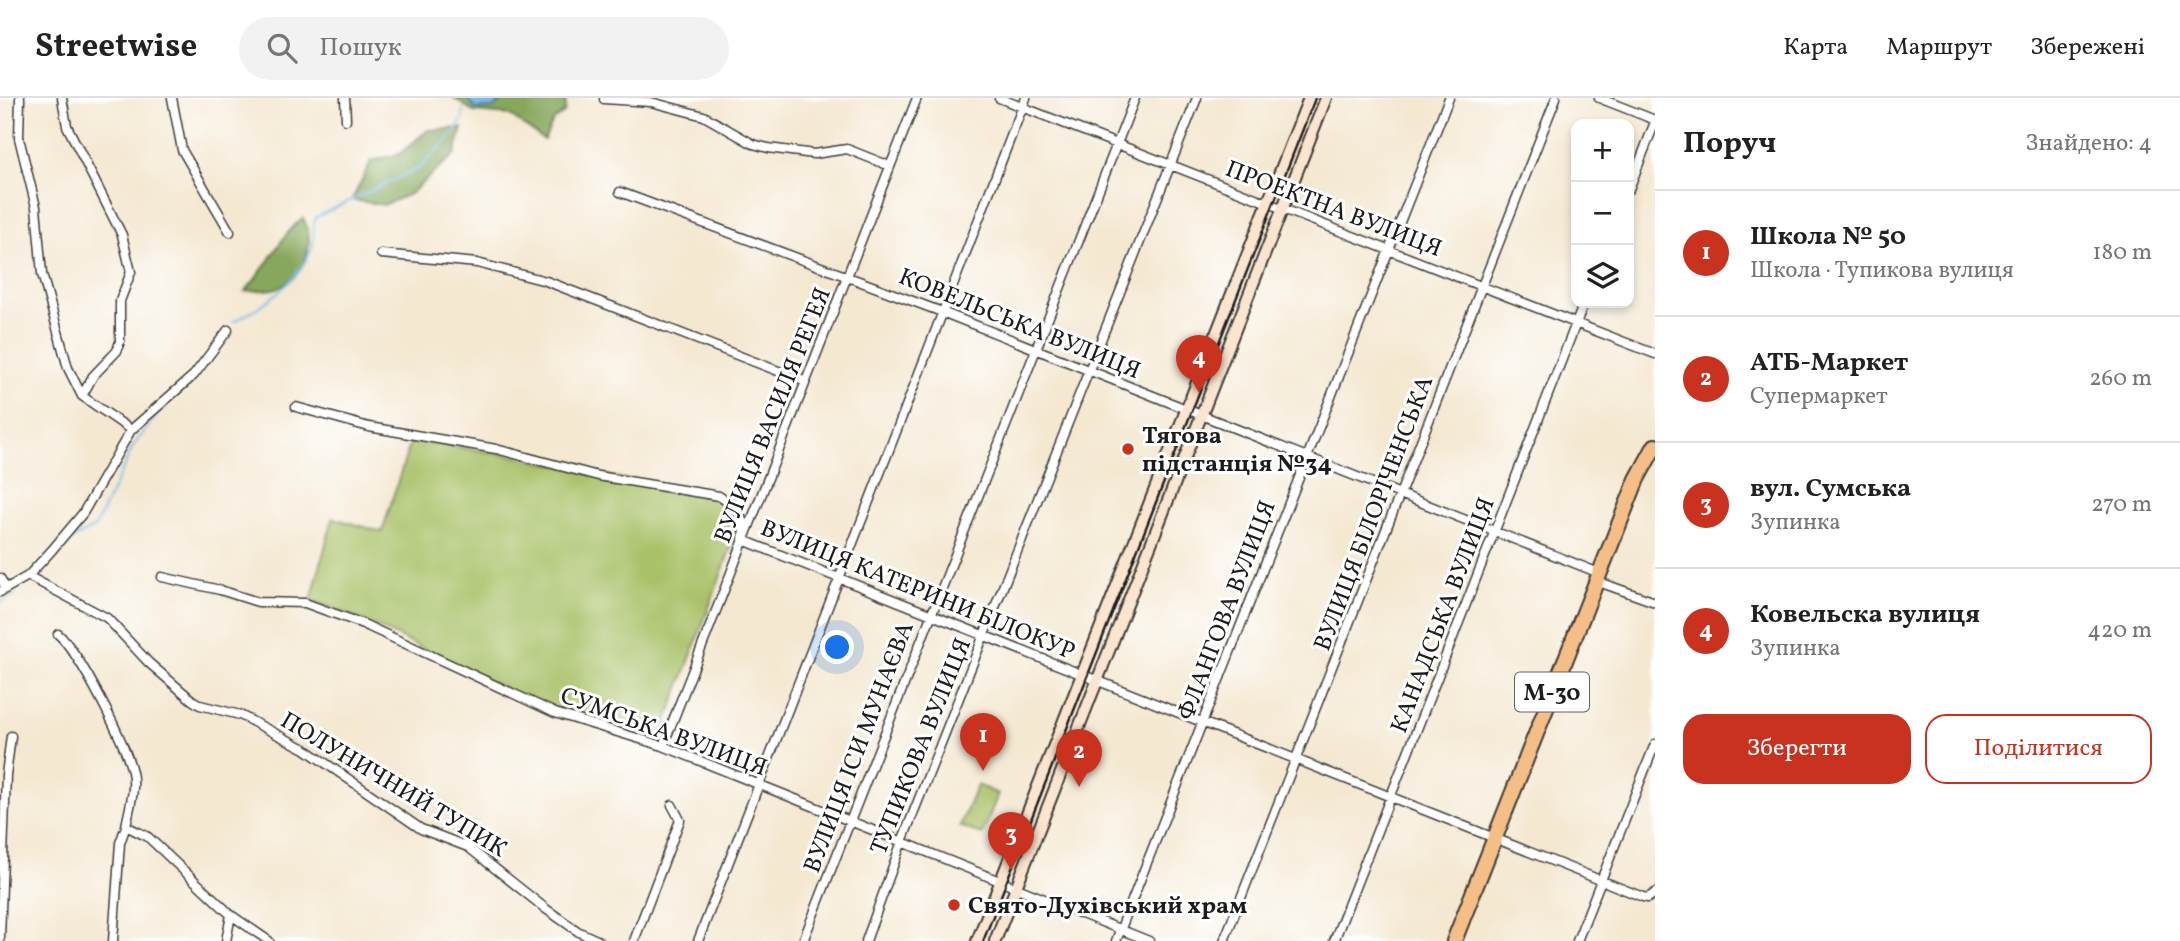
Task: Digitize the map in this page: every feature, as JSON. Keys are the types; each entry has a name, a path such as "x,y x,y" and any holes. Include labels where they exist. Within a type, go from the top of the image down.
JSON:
{"highway":[{"name":"М-30","path":"1454,941 1637,479 1655,446"}],"main road":[{"path":"977,941 1309,98"},
{"path":"995,941 1326,98"}],"street":[{"path":"20,98 19,138 36,206 42,274 68,368 82,396 131,430"},
{"path":"61,98 68,126 122,235 131,272 120,300 117,351 93,376 82,396"},
{"path":"172,98 181,150 230,232"},
{"path":"345,98 346,120"},
{"name":"ВУЛИЦЯ ВАСИЛЯ РЕГЕЯ","path":"663,746 917,98"},
{"name":"ПРОЕКТНА ВУЛИЦЯ","path":"999,98 1024,102 1171,165 1655,354"},
{"name":"ВУЛИЦЯ ІСИ МУНАЄВА","path":"803,941 1135,98"},
{"name":"ТУПИКОВА ВУЛИЦЯ","path":"866,941 901,844 1198,98"},
{"name":"ФЛАНГОВА ВУЛИЦЯ","path":"1116,941 1449,98"},
{"name":"ВУЛИЦЯ БІЛОРІЧЕНСЬКА","path":"1224,941 1556,98"},
{"path":"1599,98 1655,121 1632,182"},
{"path":"604,99 651,102 704,116 761,146 800,153 847,149 891,166"},
{"path":"698,941 837,577 1024,102"},
{"name":"КОВЕЛЬСЬКА ВУЛИЦЯ","path":"620,192 848,276 1090,370 1200,416 1495,531 1655,602"},
{"path":"381,254 477,263 546,281 804,381"},
{"name":"КАНАДСЬКА ВУЛИЦЯ","path":"1334,941 1582,308"},
{"path":"0,578 3,590 28,576 83,513 131,430 194,375 228,330"},
{"name":"ВУЛИЦЯ КАТЕРИНИ БІЛОКУР","path":"296,407 369,427 496,449 598,476 719,496 738,509 744,526 743,540 1494,838 1651,896"},
{"name":"ПОЛУНИЧНИЙ ТУПИК","path":"28,576 107,618 144,659 192,700 200,705 240,715 305,749 421,829 468,847 546,909 579,932 599,941"},
{"name":"СУМСЬКА ВУЛИЦЯ","path":"162,578 220,590 258,602 305,603 363,624 555,713 663,746 901,844 1149,941"},
{"path":"58,634 94,685 133,773 126,826 120,843 113,941"},
{"path":"0,938 3,778 11,736"},
{"path":"1577,941 1655,744"},
{"path":"634,941 680,820 672,806"},
{"path":"126,826 148,837 231,915 269,941"},
{"path":"226,941 231,915"}],"green space":[{"path":"454,98 566,98 565,112 553,121 544,140 509,115 474,112"},
{"path":"462,128 455,154 410,194 384,205 352,200 371,161 399,154 428,130"},
{"path":"303,218 309,239 308,250 300,270 284,285 273,289 245,291 288,233"},
{"path":"411,440 504,454 723,500 736,513 736,534 659,742 591,724 547,707 379,628 311,600 333,518 382,532"},
{"path":"977,785 998,794 982,835 960,826"}],"water":[{"path":"466,98 506,98 493,108 476,109"}],"waterway":[{"path":"233,322 279,292 298,272 312,248 316,217 421,167 450,137 463,119 463,109"},
{"path":"38,574 65,543 95,527 134,445 165,405"},
{"path":"0,603 15,594"}],"tram line":[{"path":"983,941 1315,98"}],"place":[{"name":"Ковельска вулиця","path":"1199,393"},
{"name":"Тягова пiдстанцiя №34","path":"1128,449"},
{"name":"Школа № 50","path":"983,771"},
{"name":"АТБ-Маркет","path":"1079,787"},
{"name":"вул. Сумська","path":"1011,870"},
{"name":"Свято-Духівський храм","path":"954,905"}]}
